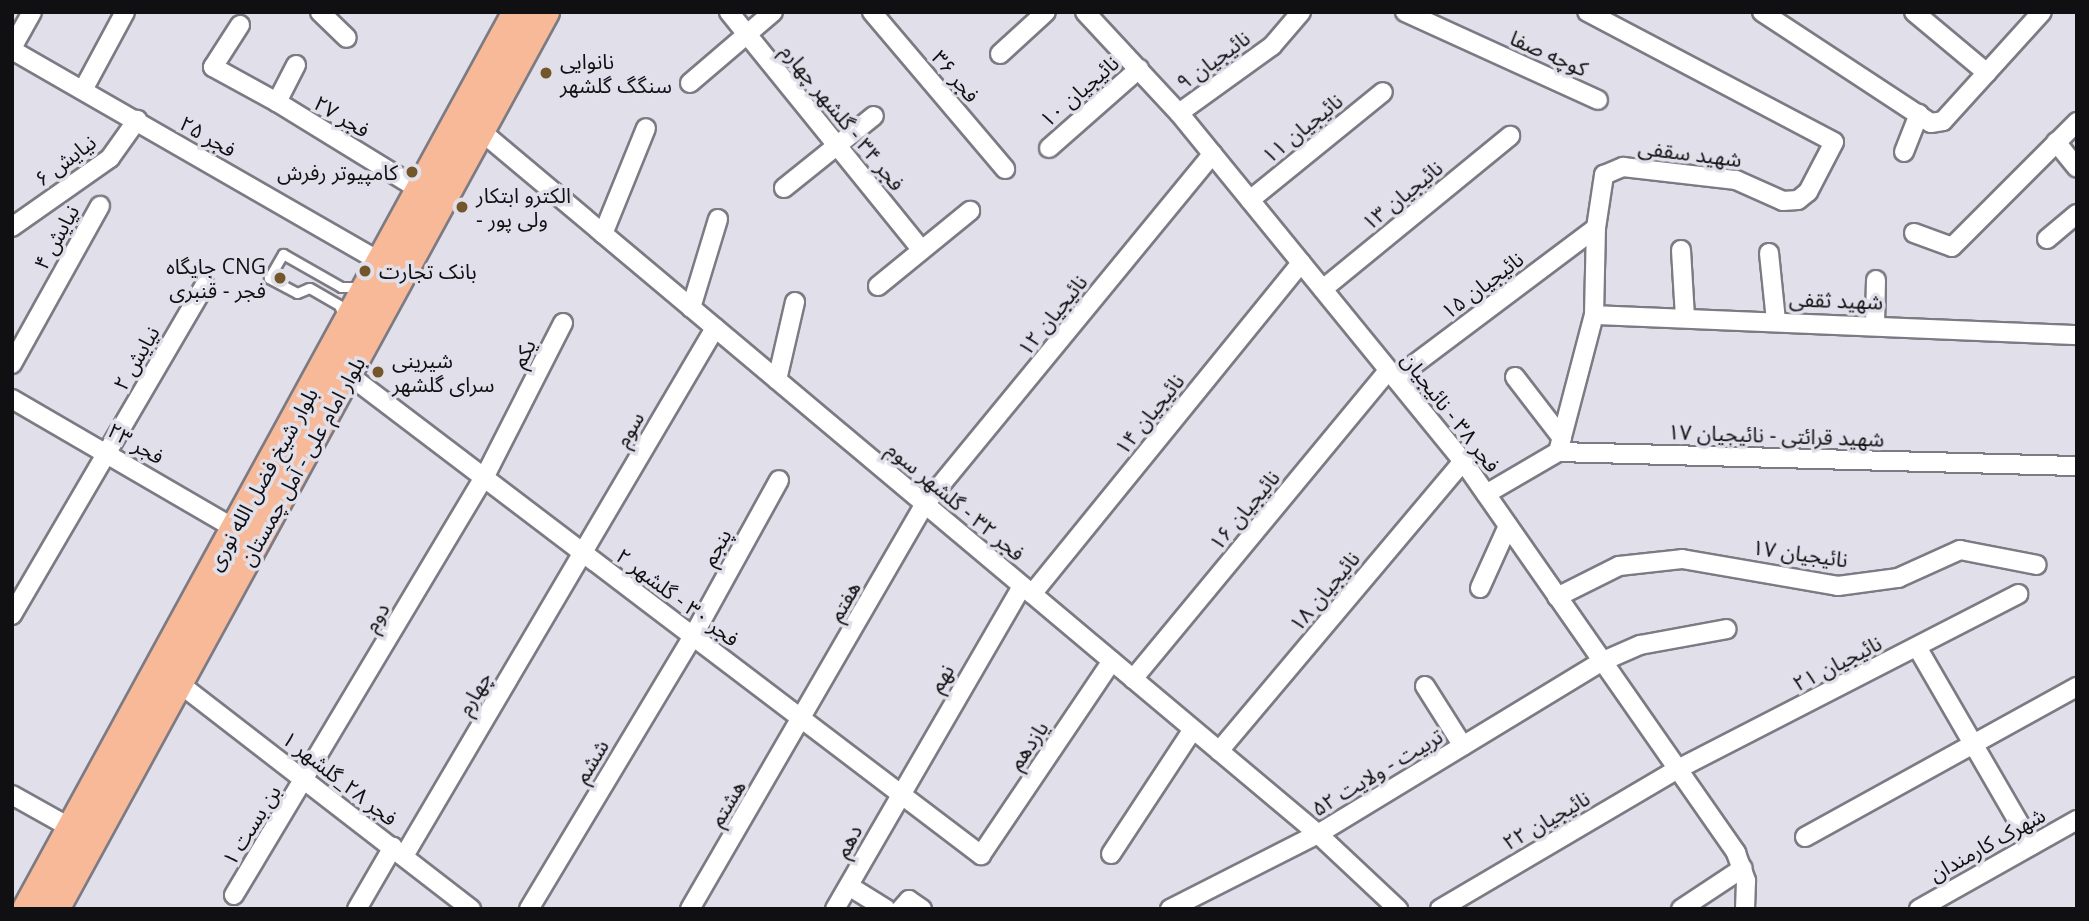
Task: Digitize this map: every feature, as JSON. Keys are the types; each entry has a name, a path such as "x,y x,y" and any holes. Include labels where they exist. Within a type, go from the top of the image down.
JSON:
{"main road":[{"name":"بلوار شیخ فضل الله نوری","path":"141,728 235,528 517,12"},
{"name":"بلوار امام علی - آمل چمستان","path":"55,909 114,778 141,728 180,684 545,12"},
{"path":"27,909 71,828 114,778"}],"street":[{"path":"12,49 32,12"},
{"path":"83,90 125,12"},
{"path":"320,12 347,38"},
{"name":"فجر ۳۴ - گلشهر چهارم","path":"729,12 922,250"},
{"path":"690,83 773,12"},
{"name":"فجر ۳۶","path":"872,12 1004,169"},
{"path":"1000,54 1046,12"},
{"name":"فجر ۳۸ - نائیجیان","path":"1085,12 1179,113 1463,461 1743,868"},
{"name":"نائیجیان ۹","path":"1179,113 1272,46 1301,12"},
{"name":"کوچه صفا","path":"1405,12 1598,100"},
{"name":"شهید سقفی","path":"1560,445 1594,315 1596,228 1604,176 1612,168 1736,180 1783,201 1798,200 1808,192 1834,142 1587,12"},
{"path":"1762,12 1931,123 1943,121 2042,12"},
{"path":"1917,13 1987,73"},
{"name":"فجر ۲۷","path":"240,25 213,67 277,102 420,190"},
{"name":"فجر ۲۵","path":"12,49 137,120 374,274"},
{"path":"277,102 296,65"},
{"name":"نائیجیان ۱۰","path":"1049,148 1139,69"},
{"name":"نائیجیان ۱۱","path":"1250,200 1383,92"},
{"path":"1904,152 1919,114"},
{"path":"784,188 874,116"},
{"name":"نیایش ۶","path":"12,227 110,158 137,120"},
{"path":"1914,233 1952,247 2077,122"},
{"path":"603,234 646,128"},
{"name":"فجر ۳۲ - گلشهر سوم","path":"482,132 1318,834 1398,909"},
{"name":"نائیجیان ۱۳","path":"1323,289 1510,136"},
{"path":"2056,142 2077,168"},
{"name":"نائیجیان ۱۲","path":"925,505 1213,154"},
{"name":"نیایش ۴","path":"12,364 100,206"},
{"path":"878,286 970,211"},
{"path":"2047,239 2077,214"},
{"path":"691,308 718,219"},
{"name":"نائیجیان ۱۵","path":"1393,374 1596,228"},
{"path":"1681,250 1685,318"},
{"path":"1769,253 1776,321"},
{"name":"نائیجیان ۱۴","path":"1027,590 1301,262"},
{"path":"1875,324 1876,280"},
{"name":"نیایش ۲","path":"12,615 205,285"},
{"path":"777,380 794,302"},
{"name":"شهید ثقفی","path":"1594,315 1875,324 2077,335"},
{"name":"یکم","path":"484,478 563,323"},
{"name":"سوم","path":"583,553 715,328"},
{"name":"نائیجیان ۱۶","path":"1133,679 1393,374"},
{"name":"فجر ۳۰ - گلشهر ۲","path":"349,375 981,855"},
{"path":"1486,494 1560,445 1515,377"},
{"name":"فجر ۲۳","path":"12,399 235,528"},
{"name":"شهید قرائتی - نائیجیان ۱۷","path":"1560,445 2077,466"},
{"name":"نائیجیان ۱۸","path":"1219,751 1463,461"},
{"name":"دوم","path":"306,779 484,478"},
{"name":"پنجم","path":"693,636 779,480"},
{"name":"هفتم","path":"803,720 925,505"},
{"path":"1480,588 1508,526"},
{"name":"نائیجیان ۱۷","path":"1557,597 1619,566 1682,559 1838,586 1898,578 1960,550 2037,565"},
{"name":"چهارم","path":"357,909 398,851 583,553"},
{"name":"نهم","path":"899,793 1027,590"},
{"name":"نائیجیان ۲۱","path":"1676,770 2018,594"},
{"name":"تربیت - ولایت ۵۲","path":"1170,909 1318,834 1601,662 1640,645 1727,629"},
{"name":"ششم","path":"529,909 693,636"},
{"path":"1917,647 2032,845"},
{"name":"یازدهم","path":"981,855 1112,662"},
{"name":"فجر ۲۸_گلشهر ۱","path":"180,684 471,909"},
{"path":"1426,686 1463,746"},
{"path":"1805,837 2077,687"},
{"name":"هشتم","path":"690,909 803,720"},
{"path":"1111,854 1193,729"},
{"name":"نائیجیان ۲۲","path":"1440,909 1676,770"},
{"name":"بن بست ۱","path":"234,895 306,779"},
{"name":"دهم","path":"835,909 899,793"},
{"path":"12,795 71,828"},
{"name":"شهرک کارمندان","path":"1919,909 2077,820"},
{"path":"1681,909 1743,868"},
{"path":"1743,868 1745,909"},
{"path":"849,886 886,909"},
{"path":"901,909 909,900 922,909"}],"lane":[{"path":"347,324 343,309 334,301 309,289 297,293 269,278 282,254 341,287 374,274"}],"place":[{"name":"نانوایی سنگگ گلشهر","path":"546,73"},
{"name":"کامپیوتر رفرش","path":"412,172"},
{"name":"الکترو ابتکار - ولی پور","path":"462,207"},
{"name":"بانک تجارت","path":"365,271"},
{"name":"جایگاه CNG فجر - قنبری","path":"280,278"},
{"name":"شیرینی سرای گلشهر","path":"378,372"}]}
